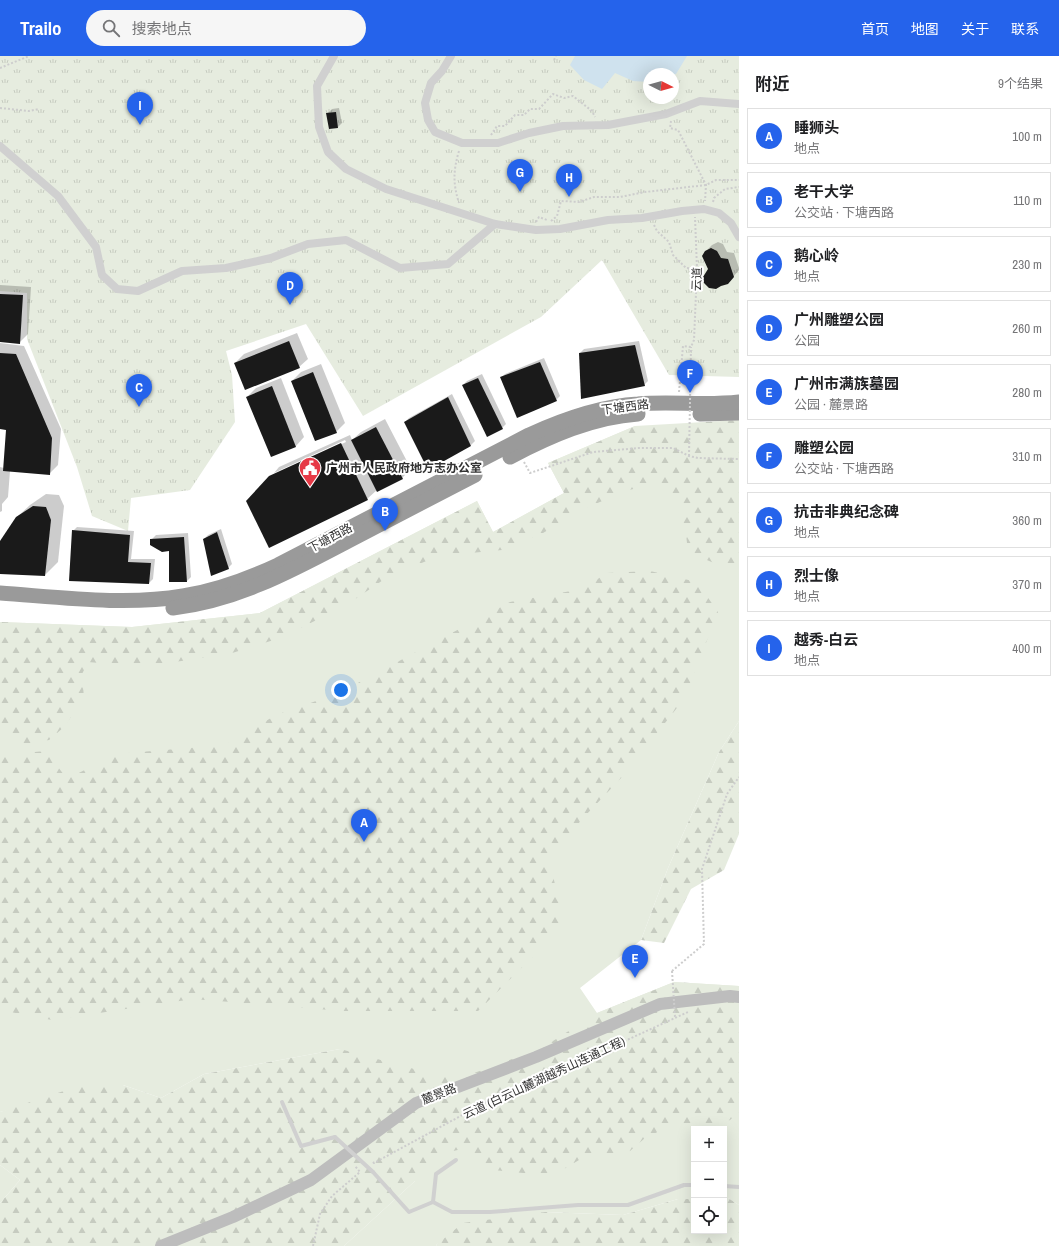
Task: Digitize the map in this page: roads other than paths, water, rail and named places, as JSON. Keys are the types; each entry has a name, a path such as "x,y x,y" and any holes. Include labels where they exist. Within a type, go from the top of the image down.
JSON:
{"highway":[{"name":"下塘西路","path":"0,593 111,600 136,600 183,596 214,590 278,565 529,435 559,422 593,411 636,404 706,404 739,402"},
{"name":"下塘西路","path":"0,603 91,609 146,610 182,607 219,599 247,590 291,571 519,452 572,429 623,416 650,413 739,414"}],"street":[{"path":"334,56 317,86 320,127 328,152 346,169 386,189 462,212 495,224 536,230 560,229 608,220 642,218 694,210 708,210 719,213 732,223 739,237"},
{"path":"451,56 442,71 431,83 425,103 428,120 435,132 462,142 498,143 529,133 563,126 608,125 666,114 700,101 739,104"},
{"path":"0,146 58,196 96,247 102,274 117,289 138,291 182,271 226,268 271,258 308,244 346,240 400,268 448,264 495,224"},
{"name":"麓景路","path":"161,1246 233,1217 311,1180 416,1103 536,1056 660,1004 739,996"}],"lane":[{"path":"282,1102 301,1146 335,1137 373,1172 410,1212 433,1202"},
{"path":"433,1202 436,1174 456,1160"},
{"path":"433,1202 452,1212 490,1212 578,1206 628,1205 684,1185 691,1185"},
{"path":"727,1186 739,1187"}],"water":[{"path":"575,56 687,56 679,69 643,68 643,82 633,81 615,73 602,89 584,80 570,65"}],"place":[{"name":"越秀-白云","path":"140,125"},
{"name":"抗击非典纪念碑","path":"520,192"},
{"name":"烈士像","path":"569,197"},
{"name":"广州雕塑公园","path":"290,305"},
{"name":"雕塑公园","path":"690,393"},
{"name":"鹅心岭","path":"139,407"},
{"name":"广州市人民政府地方志办公室","path":"310,488"},
{"name":"老干大学","path":"385,531"},
{"name":"睡狮头","path":"364,842"},
{"name":"广州市满族墓园","path":"635,978"}]}
